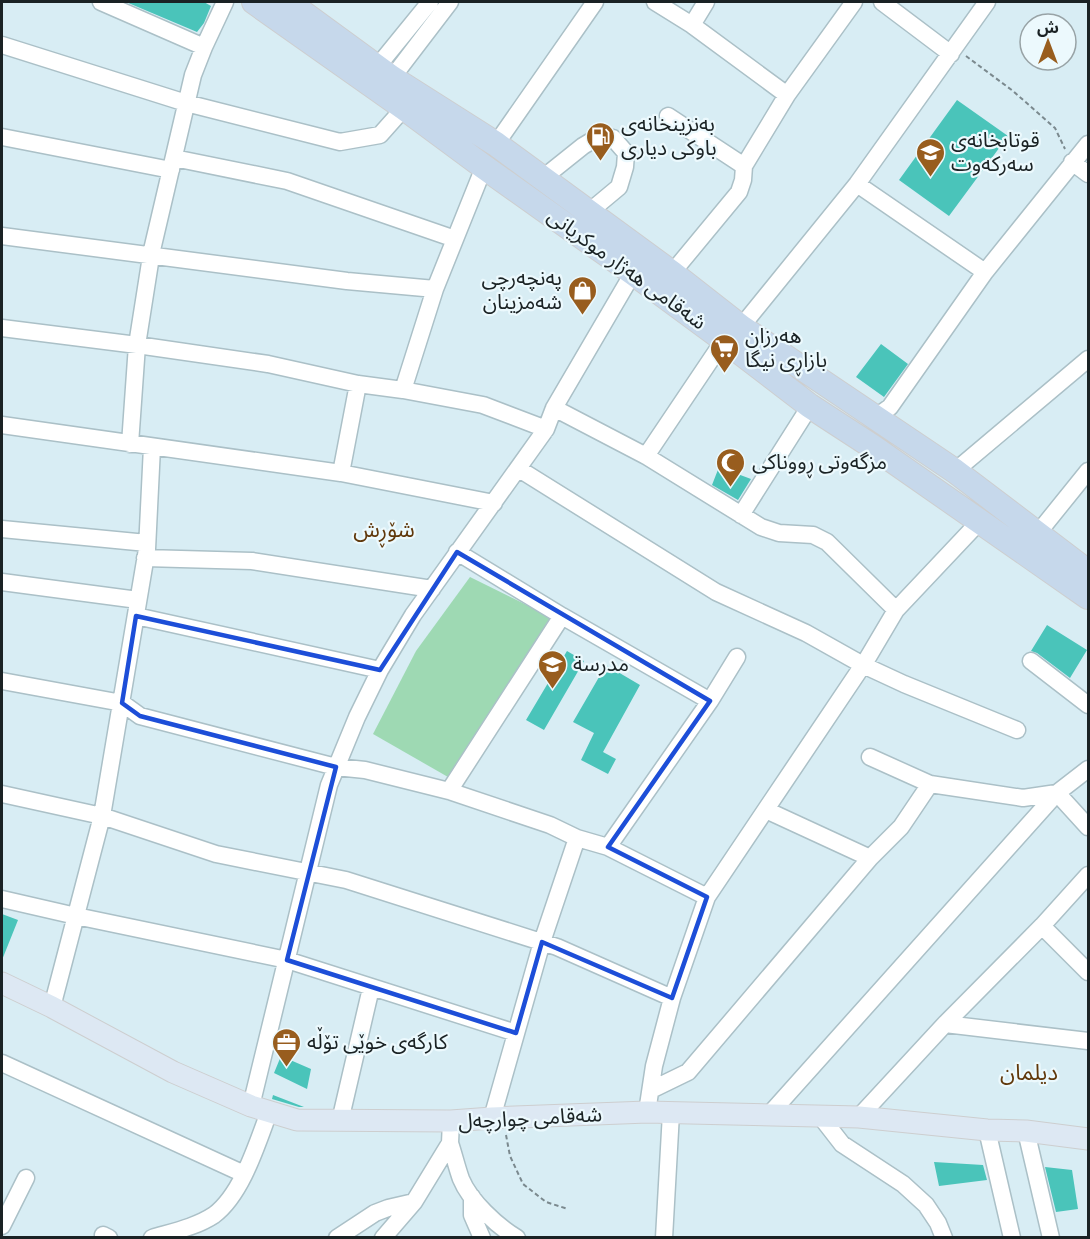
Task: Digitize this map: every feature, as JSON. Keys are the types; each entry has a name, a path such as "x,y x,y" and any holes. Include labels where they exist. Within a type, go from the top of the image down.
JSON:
{"highway":[{"name":"شەقامی ھەژار موکریانی","path":"254,2 633,273 876,417 955,471 1082,580"},
{"name":"شەقامی ھەژار موکریانی","path":"288,2 384,73 496,144 672,273 810,406 980,521 1043,547"}],"main road":[{"name":"شەقامی چوارچەل","path":"2,983 173,1072 260,1109 297,1120 450,1121 647,1112 860,1117 987,1130 1026,1131 1089,1139"}],"street":[{"path":"101,2 204,47"},
{"path":"130,444 137,345 151,256 194,75 225,2"},
{"path":"384,73 430,2"},
{"path":"384,73 450,2"},
{"path":"496,144 594,2"},
{"path":"655,2 692,25 787,95"},
{"path":"692,25 706,2"},
{"path":"672,273 739,192 744,166 787,95 854,2"},
{"path":"882,2 953,51"},
{"path":"646,456 733,333 857,184 987,2"},
{"path":"2,45 186,103 340,142 380,135 404,108"},
{"path":"668,116 744,166"},
{"path":"2,137 287,181 455,239"},
{"path":"543,178 582,146 598,137 613,138 626,153 625,167 619,187 589,212"},
{"path":"876,417 890,407 985,272 1072,162 1089,144"},
{"path":"1072,162 1089,174"},
{"path":"403,390 435,289 484,167"},
{"path":"857,184 985,272"},
{"path":"2,236 347,281 435,289"},
{"path":"152,1238 200,1222 214,1214 229,1200 250,1163 287,960 329,785 357,717 396,642 457,552 546,429 554,408 633,273"},
{"path":"2,328 268,364 358,384 483,405 546,429"},
{"path":"955,471 1089,359"},
{"path":"341,473 358,384"},
{"path":"741,515 810,406"},
{"path":"554,408 646,456 761,527 779,533 813,535 827,542 896,610"},
{"path":"2,425 341,473 494,503"},
{"path":"52,1007 102,816 146,550 152,447"},
{"path":"519,469 716,592 806,633 862,665 1017,730"},
{"path":"1043,547 1089,471"},
{"path":"647,1112 654,1066 672,998 707,897 862,665 896,610 980,521"},
{"path":"2,528 146,550 252,561 432,589"},
{"path":"457,552 562,616 710,701"},
{"path":"2,582 137,608 380,670"},
{"path":"449,791 562,616"},
{"path":"608,847 710,701 736,657"},
{"path":"1031,661 1089,705"},
{"path":"2,681 122,703 140,716 336,767 365,770 449,791 550,825 577,838 608,847 707,897"},
{"path":"870,757 930,784 1023,798 1057,793"},
{"path":"768,1116 1057,793 1089,769"},
{"path":"651,1090 688,1072 870,858 901,827 930,784"},
{"path":"1057,793 1089,827"},
{"path":"2,794 102,816 216,854 346,880 557,947 672,998"},
{"path":"766,810 870,858"},
{"path":"497,1118 516,1033 542,942 577,838"},
{"path":"860,1117 945,1024 1089,875"},
{"path":"2,899 287,960 516,1033"},
{"path":"1042,926 1089,972"},
{"path":"340,1121 371,988"},
{"path":"945,1024 1089,1041"},
{"path":"2,1063 244,1174"},
{"path":"664,1238 671,1113"},
{"path":"821,1117 842,1144 903,1184 927,1205 944,1238"},
{"path":"450,1121 450,1143 462,1181 472,1197 517,1238"},
{"path":"987,1130 1012,1238"},
{"path":"1026,1131 1051,1238"},
{"path":"382,1238 414,1202 450,1143"},
{"path":"2,1226 26,1178"},
{"path":"472,1197 472,1215 482,1238"},
{"path":"337,1238 375,1213 414,1202"}],"path":[{"path":"953,51 1013,91 1055,128 1072,162"},
{"path":"497,1118 510,1156 523,1184 546,1202 568,1209"}],"highlighted area":[{"path":"457,552 710,701 608,847 707,897 672,998 542,942 516,1033 287,960 336,767 140,716 122,703 136,616 380,670"}],"green space":[{"path":"470,577 551,617 455,781 373,734 416,651"}],"building":[{"path":"126,2 204,2 211,6 204,23 197,32"},
{"path":"957,100 1008,136 949,216 899,180"},
{"path":"881,344 908,364 884,397 856,377"},
{"name":"مزگەوتی ڕووناکی","path":"719,467 751,479 738,500 712,485"},
{"path":"1047,625 1087,650 1070,678 1031,651"},
{"path":"567,651 584,661 544,730 526,720"},
{"path":"606,665 640,685 603,752 616,759 608,774 581,760 594,733 573,722"},
{"path":"2,914 18,920 2,960"},
{"path":"281,1056 311,1069 307,1089 274,1073"},
{"path":"273,1095 304,1107 272,1099"},
{"path":"934,1162 983,1165 987,1180 939,1186"},
{"path":"1045,1167 1072,1170 1078,1209 1056,1212"}],"place":[{"name":"بەنزینخانەی باوکی دیاری","path":"600,162"},
{"name":"قوتابخانەی سەرکەوت","path":"930,178"},
{"name":"پەنچەرچی شەمزینان","path":"583,316"},
{"name":"هەرزان بازاڕی نیگا","path":"724,374"},
{"name":"مزگەوتی ڕووناکی","path":"731,488"},
{"name":"مدرسة","path":"552,690"},
{"name":"کارگەی خوێی تۆڵە","path":"286,1068"}],"district":[{"name":"شۆڕش","path":"384,529"},
{"name":"دیلمان","path":"1029,1072"}]}
